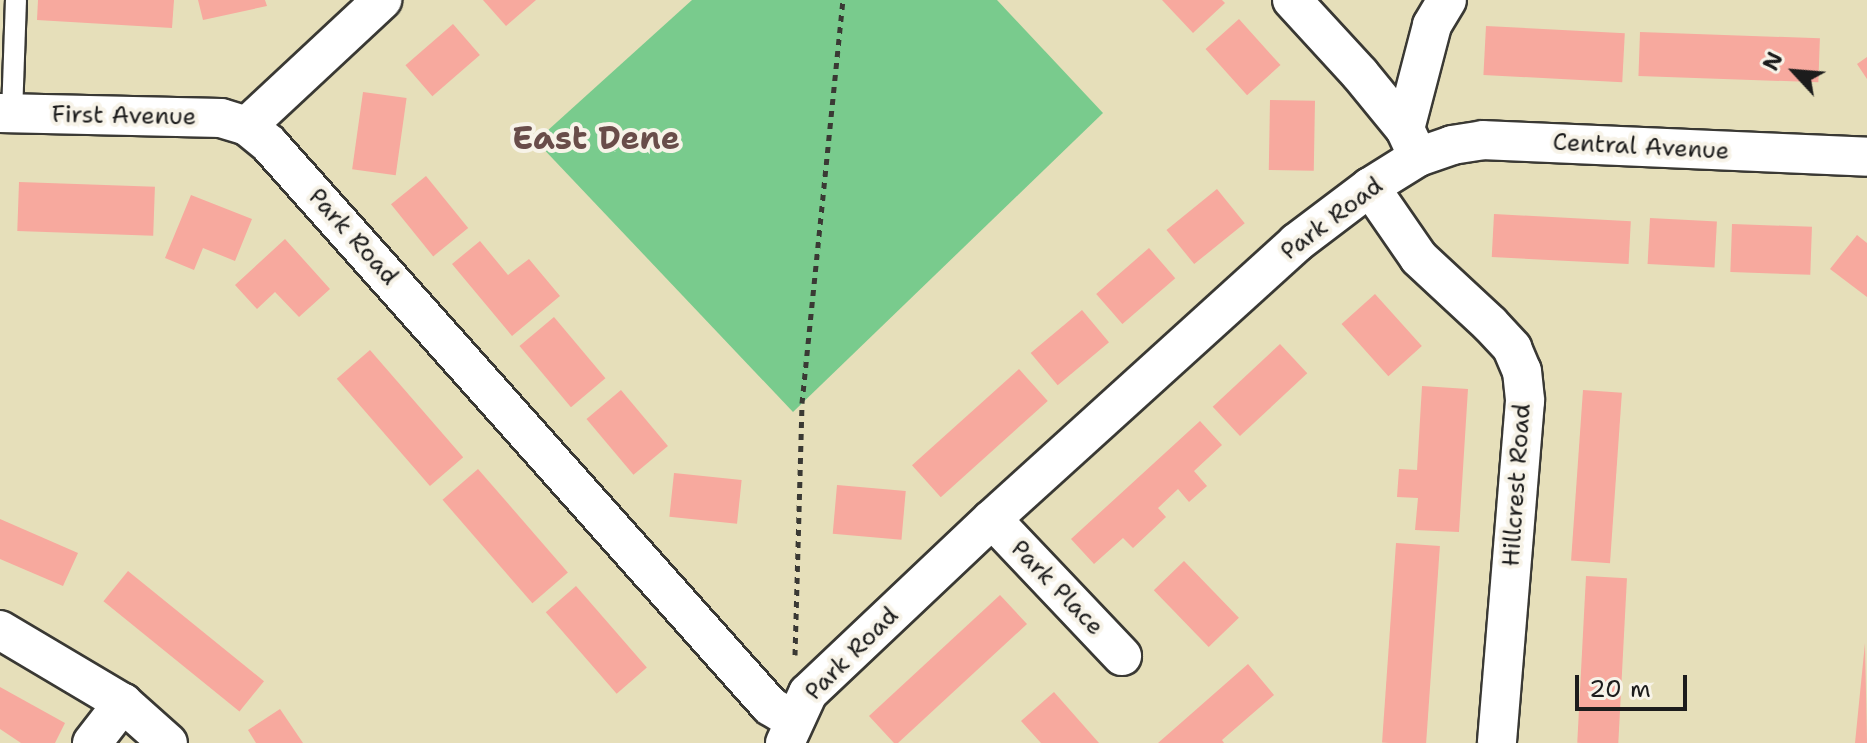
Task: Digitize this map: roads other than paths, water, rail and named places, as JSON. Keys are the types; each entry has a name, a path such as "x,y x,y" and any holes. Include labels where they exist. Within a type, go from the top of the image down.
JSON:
{"street":[{"path":"247,126 382,0"},
{"path":"1292,0 1360,74 1411,143"},
{"path":"1411,143 1432,25 1447,0"},
{"name":"First Avenue","path":"6,114 221,118 247,126"},
{"name":"Park Road","path":"247,126 269,144 770,706 789,732 808,693 992,519 1296,243 1370,187 1411,143"},
{"name":"Central Avenue","path":"1411,143 1452,145 1483,140 1867,157"},
{"name":"Hillcrest Road","path":"1370,187 1419,258 1512,348 1522,371 1525,401 1497,743"},
{"name":"Park Place","path":"992,519 1122,656"},
{"path":"0,630 123,703 168,743"},
{"path":"92,743 123,703"}],"lane":[{"path":"6,114 16,0"}],"district":[{"name":"East Dene","path":"596,138"}]}
